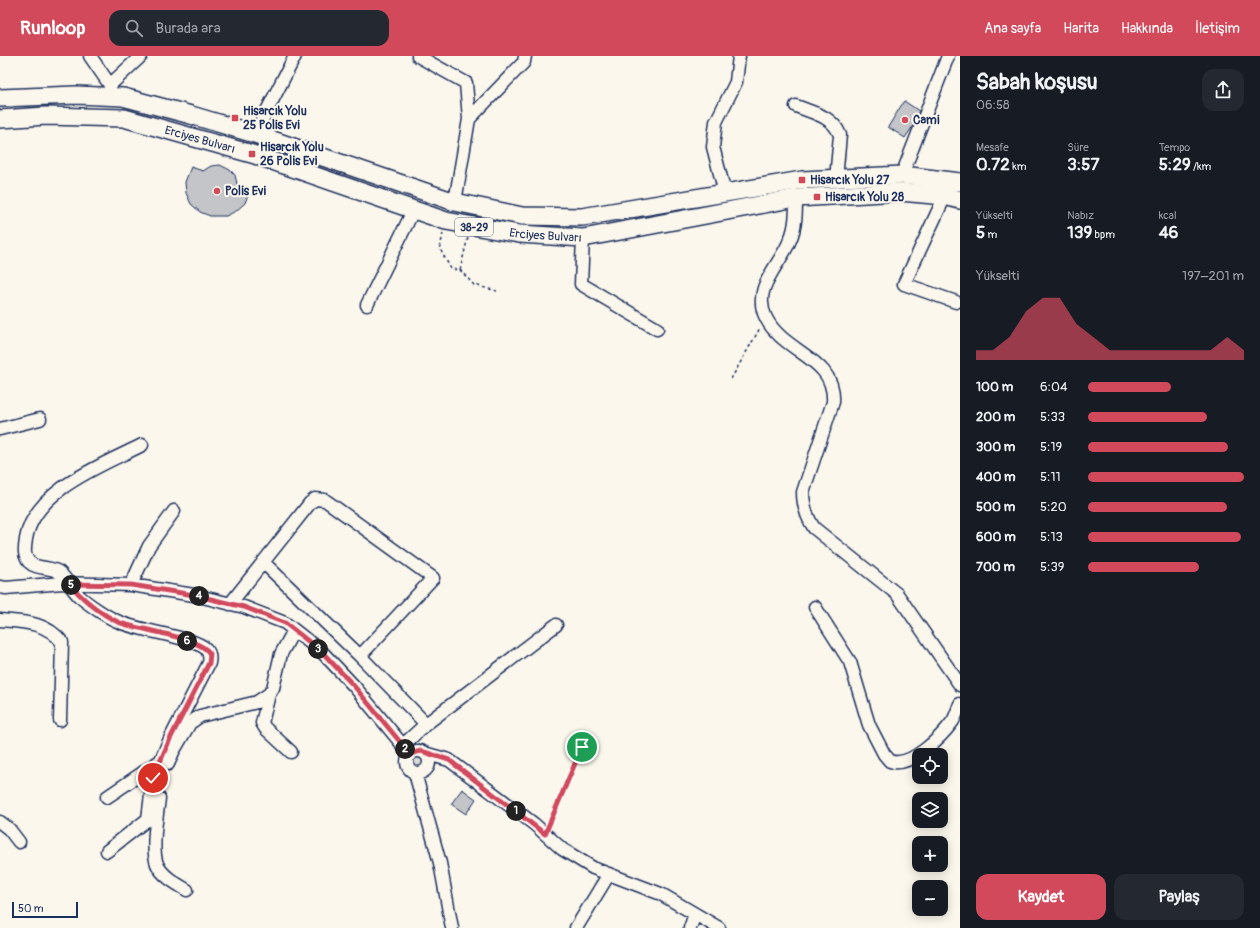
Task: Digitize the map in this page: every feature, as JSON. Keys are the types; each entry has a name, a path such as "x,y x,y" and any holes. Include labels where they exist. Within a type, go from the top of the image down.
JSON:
{"highway":[{"name":"Erciyes Bulvarı","path":"0,98 76,95 110,91 123,97 255,134 455,202 522,216 582,217 802,180 902,174 960,182"},
{"name":"Erciyes Bulvarı","path":"0,119 46,116 124,118 252,154 446,221 519,234 583,238 796,198 900,192 953,198"}],"street":[{"path":"90,56 110,91 141,56"},
{"path":"255,134 295,56"},
{"path":"418,56 466,83 469,119 455,202"},
{"path":"469,119 524,62 525,56"},
{"path":"725,193 713,147 716,122 736,82 739,56"},
{"path":"902,174 948,56"},
{"path":"796,106 829,120 838,128 840,135 836,179"},
{"path":"796,198 796,219 791,240 763,286 762,302 766,318 780,337 825,371 831,381 834,391 833,402 803,492 803,505 807,517 814,528 897,594 960,685"},
{"path":"953,198 904,284 956,302"},
{"path":"367,305 414,209"},
{"path":"583,238 581,284 657,329"},
{"path":"0,429 40,419"},
{"path":"107,852 148,819 153,778 170,739 209,663 210,654 204,647 179,638 144,631 117,621 80,596 58,572 34,565 29,562 24,551 28,529 42,507 60,489 142,445"},
{"path":"230,604 310,503 315,499 321,498 433,578 360,656"},
{"path":"131,585 149,546 174,511"},
{"path":"263,562 360,656 426,724"},
{"path":"0,587 6,588 70,584 131,585 194,595 230,604 285,623 322,652 406,750 407,765 415,773 440,863 452,928"},
{"path":"815,607 850,662 869,725 884,754 890,761 904,762 934,744 953,720 960,704"},
{"path":"0,620 27,622 46,628 56,634 62,642 60,720"},
{"path":"406,750 426,724 556,625"},
{"path":"291,752 265,728 262,723 269,694 273,688 281,654 294,630"},
{"path":"187,890 170,880 157,865 154,850 161,780 173,752 190,724 200,716 257,702 269,694"},
{"path":"406,750 417,751 449,760 545,834 562,849 593,868 661,894 719,928"},
{"path":"415,773 423,772 428,767 429,759 424,753"},
{"path":"107,798 160,761"},
{"path":"0,822 9,829 19,842"},
{"path":"576,928 609,874"},
{"path":"690,928 695,914"}],"path":[{"path":"446,221 440,249 450,269 460,270 474,285 497,291"},
{"path":"460,270 471,226"},
{"path":"731,379 766,318"},
{"path":"545,834 582,747"}],"shaded area":[{"path":"418,755 423,757 425,762 423,767 418,769 413,767 411,762 413,757"}],"building":[{"name":"Cami","path":"904,101 919,111 913,126 905,138 888,127"},
{"name":"Polis Evi","path":"220,165 230,170 235,175 237,184 250,188 245,203 236,211 226,216 210,216 200,212 191,204 186,193 185,182 191,167 203,171 211,166"},
{"path":"462,789 476,799 466,814 451,804"}],"place":[{"name":"Hisarcık Yolu 25 Polis Evi","path":"235,118"},
{"name":"Cami","path":"905,120"},
{"name":"Hisarcık Yolu 26 Polis Evi","path":"252,154"},
{"name":"Hisarcık Yolu 27","path":"802,180"},
{"name":"Polis Evi","path":"217,191"},
{"name":"Hisarcık Yolu 28","path":"817,197"}],"route":[{"path":"153,778 170,739 209,663 210,654 204,647 179,638 144,631 117,621 80,596 70,584 131,585 194,595 244,607 285,623 322,652 354,686 410,754 421,751 449,760 534,824 545,834 582,747"}]}
